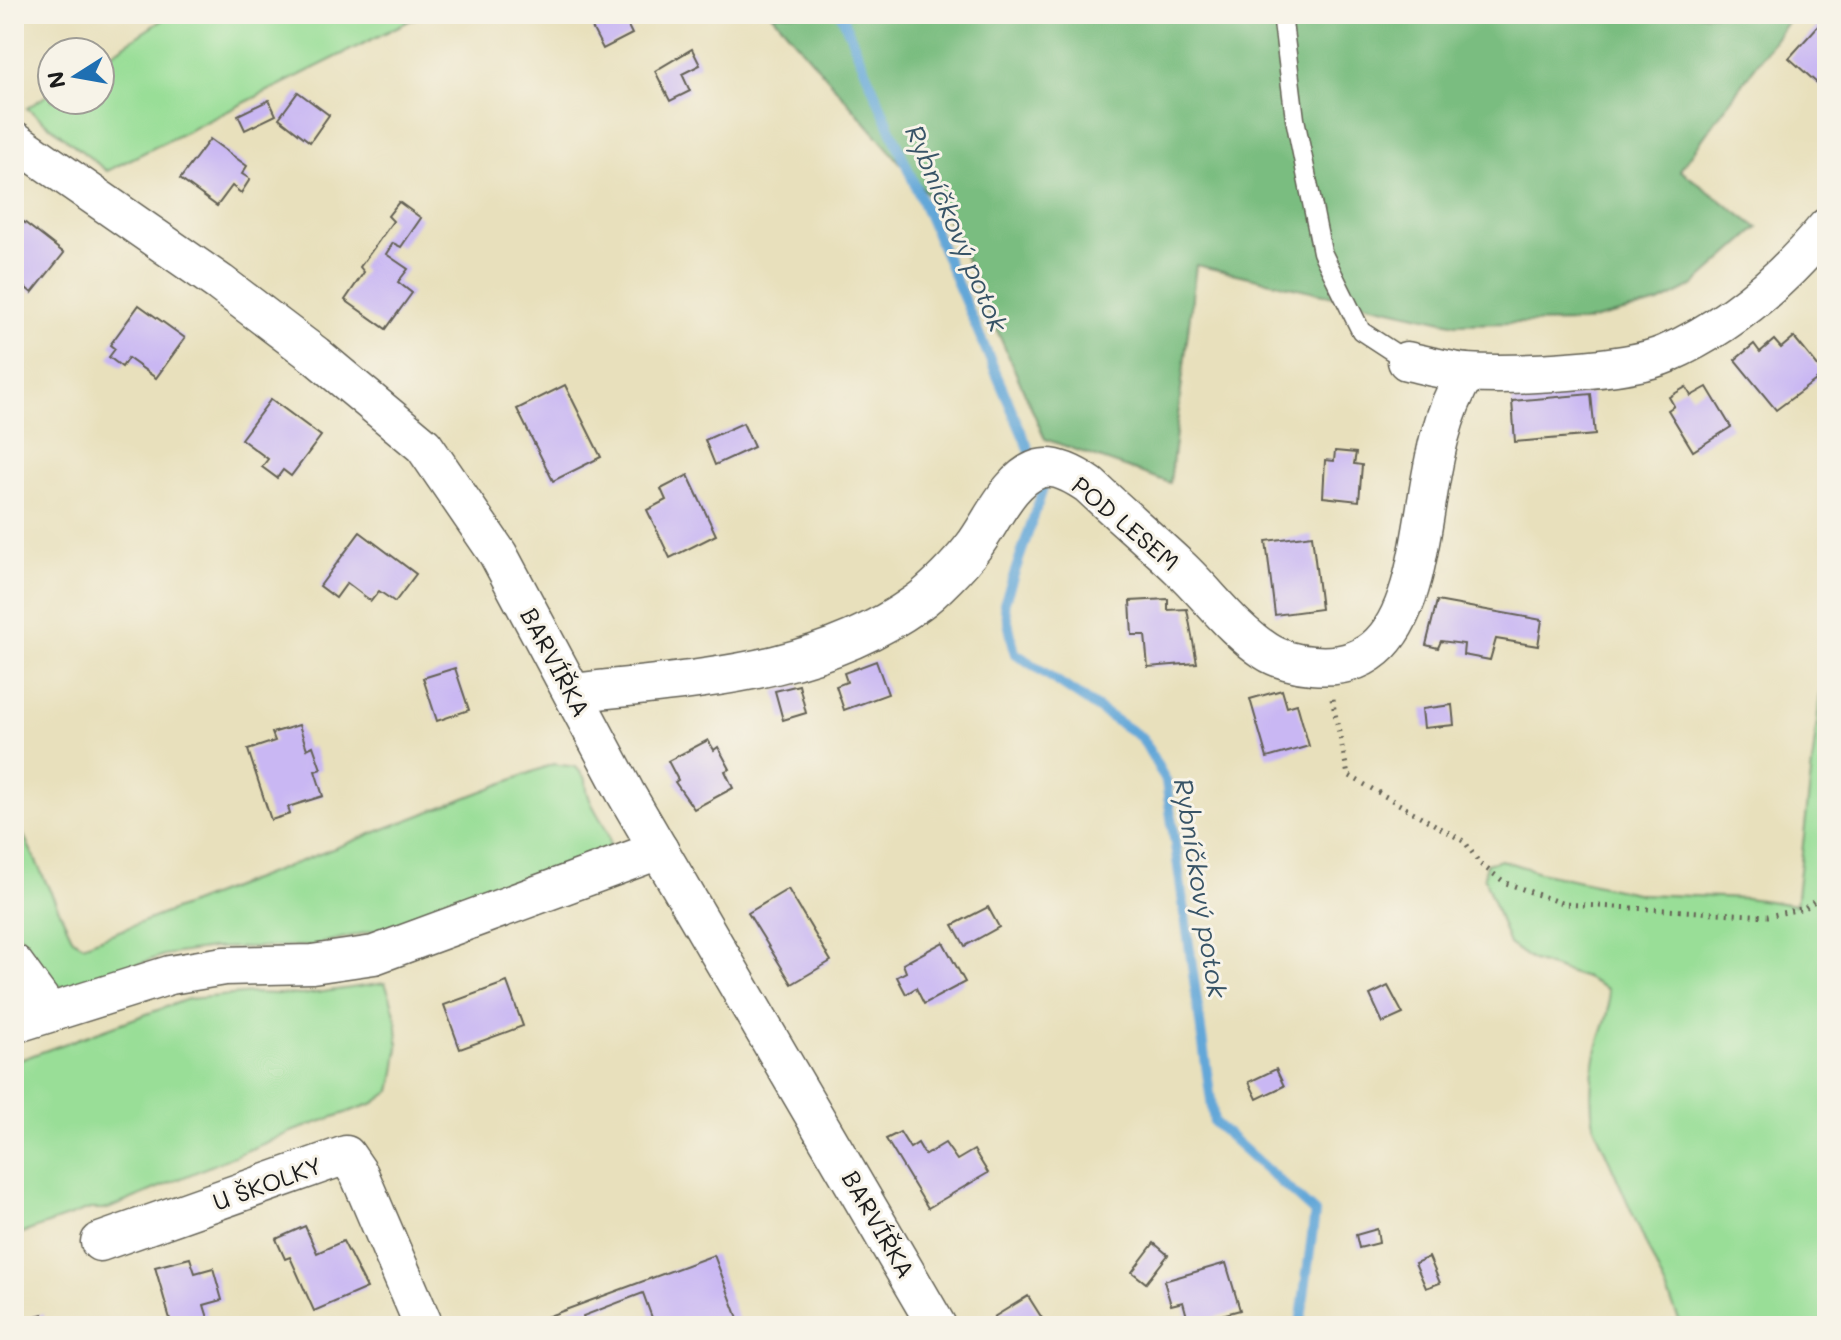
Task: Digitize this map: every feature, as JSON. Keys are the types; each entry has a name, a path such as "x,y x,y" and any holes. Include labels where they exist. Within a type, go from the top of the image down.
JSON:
{"street":[{"name":"BARVÍŘKA","path":"14,140 220,283 424,446 498,554 659,850 937,1326"},
{"path":"1407,361 1466,373 1591,368 1663,356 1748,308 1827,227"},
{"name":"POD LESEM","path":"573,693 788,665 838,646 919,602 971,551 1018,482 1036,469 1049,467 1076,475 1089,485 1181,569 1216,610 1268,653 1301,664 1325,666 1366,658 1387,637 1413,578 1441,425 1450,399 1466,373"},
{"path":"14,964 32,1018 197,970 224,966 312,964 374,955 659,850"},
{"name":"U ŠKOLKY","path":"100,1242 346,1155 359,1174 424,1326"}],"lane":[{"path":"1282,14 1295,119 1322,252 1361,331 1407,361"}],"path":[{"path":"1325,666 1348,775 1465,842 1480,864 1506,883 1533,896 1564,904 1768,916 1805,908 1827,892"}],"green space":[{"path":"171,14 423,14 107,171 37,116 116,116 116,50"},
{"path":"772,14 1793,14 1680,170 1758,228 1693,286 1659,303 1584,322 1456,324 1196,265 1170,483 1045,439 947,217"},
{"path":"36,102 36,115 27,108"},
{"path":"1827,635 1827,1326 1682,1326 1594,1126 1593,1071 1608,1014 1607,989 1586,978 1533,961 1509,944 1484,877 1486,864 1501,860 1539,872 1640,894 1746,898 1796,905"},
{"path":"553,764 576,767 586,779 590,799 606,829 610,846 594,859 411,922 309,946 212,948 164,955 75,987 57,986 14,927 14,815 73,939 83,945"},
{"path":"385,983 397,1023 397,1063 391,1091 374,1103 291,1132 108,1209 90,1209 14,1236 14,1062 188,999 253,993 302,995"}],"building":[{"path":"610,14 622,14 632,34 603,49 590,24"},
{"path":"1827,16 1827,92 1789,58"},
{"path":"692,49 700,65 682,74 690,91 670,101 655,71"},
{"path":"298,92 329,115 310,142 279,118"},
{"path":"269,100 276,115 245,130 238,115"},
{"path":"210,139 247,166 242,174 250,179 241,193 232,186 217,206 180,179"},
{"path":"399,202 421,218 401,247 393,243 386,254 408,269 398,282 412,293 386,329 345,300 364,272 360,267 393,221 388,216"},
{"path":"24,222 64,253 32,293 14,278 14,235"},
{"path":"139,305 185,338 156,378 128,358 122,367 109,357 115,349 110,345"},
{"path":"1794,337 1824,374 1776,410 1735,360 1754,344 1760,352 1774,340 1781,348"},
{"path":"565,385 601,457 553,481 517,409"},
{"path":"1686,387 1691,396 1707,387 1731,427 1693,451 1668,410 1674,406 1669,397"},
{"path":"1591,394 1595,435 1515,442 1512,401"},
{"path":"271,399 321,436 291,476 283,470 277,478 262,467 268,459 241,439"},
{"path":"743,423 754,447 715,465 705,440"},
{"path":"1335,451 1356,453 1354,464 1362,465 1359,501 1323,497 1325,460 1334,461"},
{"path":"688,475 716,535 670,558 647,510 666,500 661,489"},
{"path":"360,532 416,574 395,602 379,591 371,601 347,583 336,598 320,586"},
{"path":"1312,535 1321,609 1275,615 1266,541"},
{"path":"1168,599 1168,610 1187,609 1197,663 1148,667 1145,635 1132,635 1130,601"},
{"path":"1437,601 1542,620 1538,646 1496,639 1490,660 1463,655 1464,644 1441,641 1438,648 1426,645"},
{"path":"876,661 888,694 844,710 836,686 847,682 844,673"},
{"path":"455,668 469,710 437,721 423,678"},
{"path":"799,685 806,713 783,720 775,691"},
{"path":"1282,690 1287,707 1297,704 1309,746 1267,758 1250,699"},
{"path":"1452,705 1454,725 1424,728 1422,709"},
{"path":"299,725 307,749 313,746 321,769 315,771 323,796 288,807 290,814 271,820 248,750 275,741 272,733"},
{"path":"708,740 714,750 718,747 730,769 725,771 733,788 694,809 675,782 678,780 668,761"},
{"path":"788,889 831,961 792,984 748,913"},
{"path":"988,907 999,927 965,946 953,925"},
{"path":"943,942 965,982 924,1004 916,988 906,994 897,977 906,972 903,964"},
{"path":"507,982 523,1026 460,1049 444,1005"},
{"path":"1388,986 1403,1014 1383,1023 1370,995"},
{"path":"1276,1069 1284,1086 1257,1099 1249,1082"},
{"path":"900,1132 910,1148 918,1143 925,1155 945,1143 957,1160 974,1150 988,1173 928,1208 886,1139"},
{"path":"305,1226 317,1253 343,1241 367,1288 314,1311 290,1257 285,1259 276,1239"},
{"path":"1377,1229 1379,1243 1359,1248 1356,1235"},
{"path":"1154,1243 1168,1255 1146,1283 1132,1272"},
{"path":"714,1255 741,1326 655,1326 643,1293 583,1316 586,1326 522,1326"},
{"path":"1429,1257 1440,1283 1426,1288 1415,1263"},
{"path":"190,1258 195,1273 213,1268 222,1300 204,1305 208,1318 172,1326 155,1267"},
{"path":"1226,1263 1240,1310 1189,1324 1183,1302 1171,1305 1164,1281"},
{"path":"1028,1296 1047,1326 992,1326 998,1322 994,1317"},
{"path":"43,1314 47,1326 14,1326 14,1322"}],"waterway":[{"name":"Rybníčkový potok","path":"841,14 1033,459"},
{"name":"Rybníčkový potok","path":"1043,489 1004,604 1015,653 1142,738 1166,781 1214,1122 1315,1213 1300,1326"}]}
